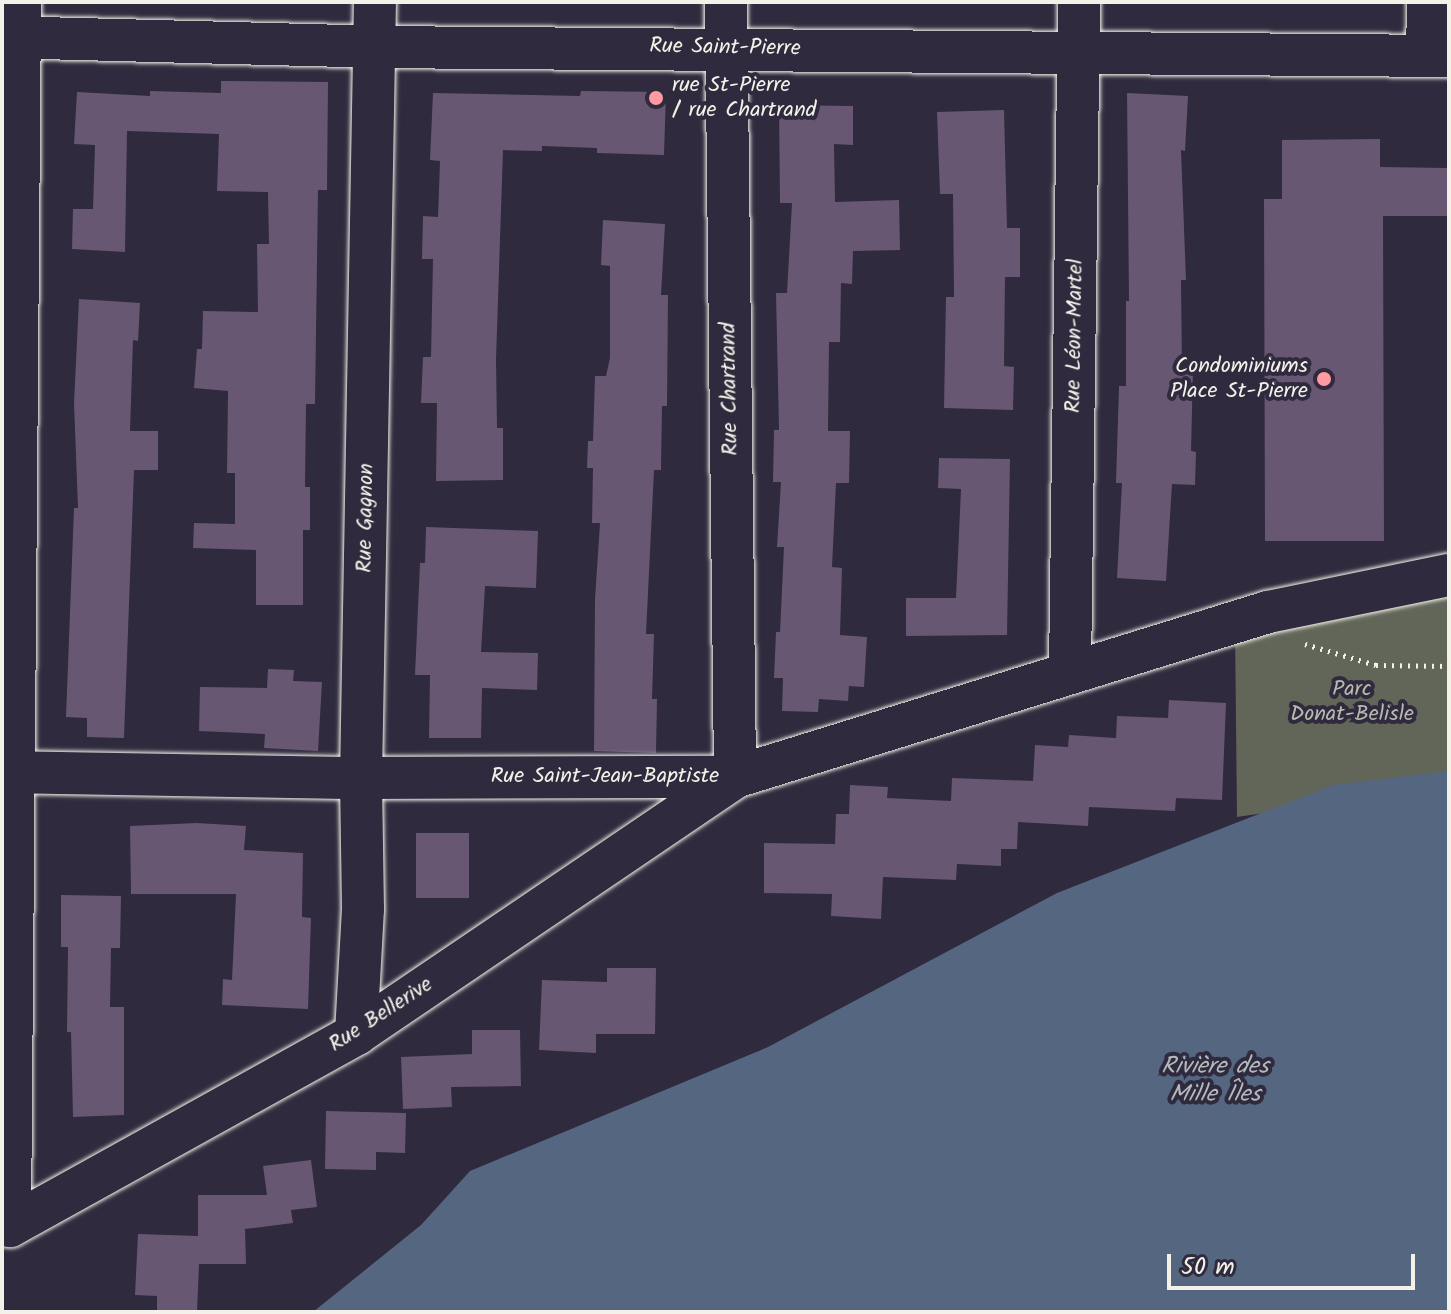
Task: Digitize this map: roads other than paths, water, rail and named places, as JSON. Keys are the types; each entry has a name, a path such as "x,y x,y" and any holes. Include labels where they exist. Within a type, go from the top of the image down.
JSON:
{"street":[{"name":"Rue Gagnon","path":"356,1034 363,909 361,778 375,2"},
{"name":"Rue Chartrand","path":"726,2 735,777"},
{"name":"Rue Léon-Martel","path":"1070,670 1079,2"},
{"path":"1428,2 1438,55"},
{"name":"Rue Saint-Pierre","path":"14,26 374,47 1438,55"},
{"path":"8,772 14,26"},
{"name":"Rue Saint-Jean-Baptiste","path":"8,772 361,778 735,777 1070,670 1233,622 1449,575"},
{"name":"Rue Bellerive","path":"8,772 10,1226 356,1034 735,777"}],"water":[{"name":"Rivière des Mille Îles","path":"1449,771 1449,1312 313,1312 421,1225 470,1171 768,1047 1057,893 1333,785"}],"place":[{"name":"rue St-Pierre / rue Chartrand","path":"656,98"},
{"name":"Condominiums Place St-Pierre","path":"1324,379"}],"park label":[{"name":"Parc Donat-Belisle","path":"1352,702"}]}
